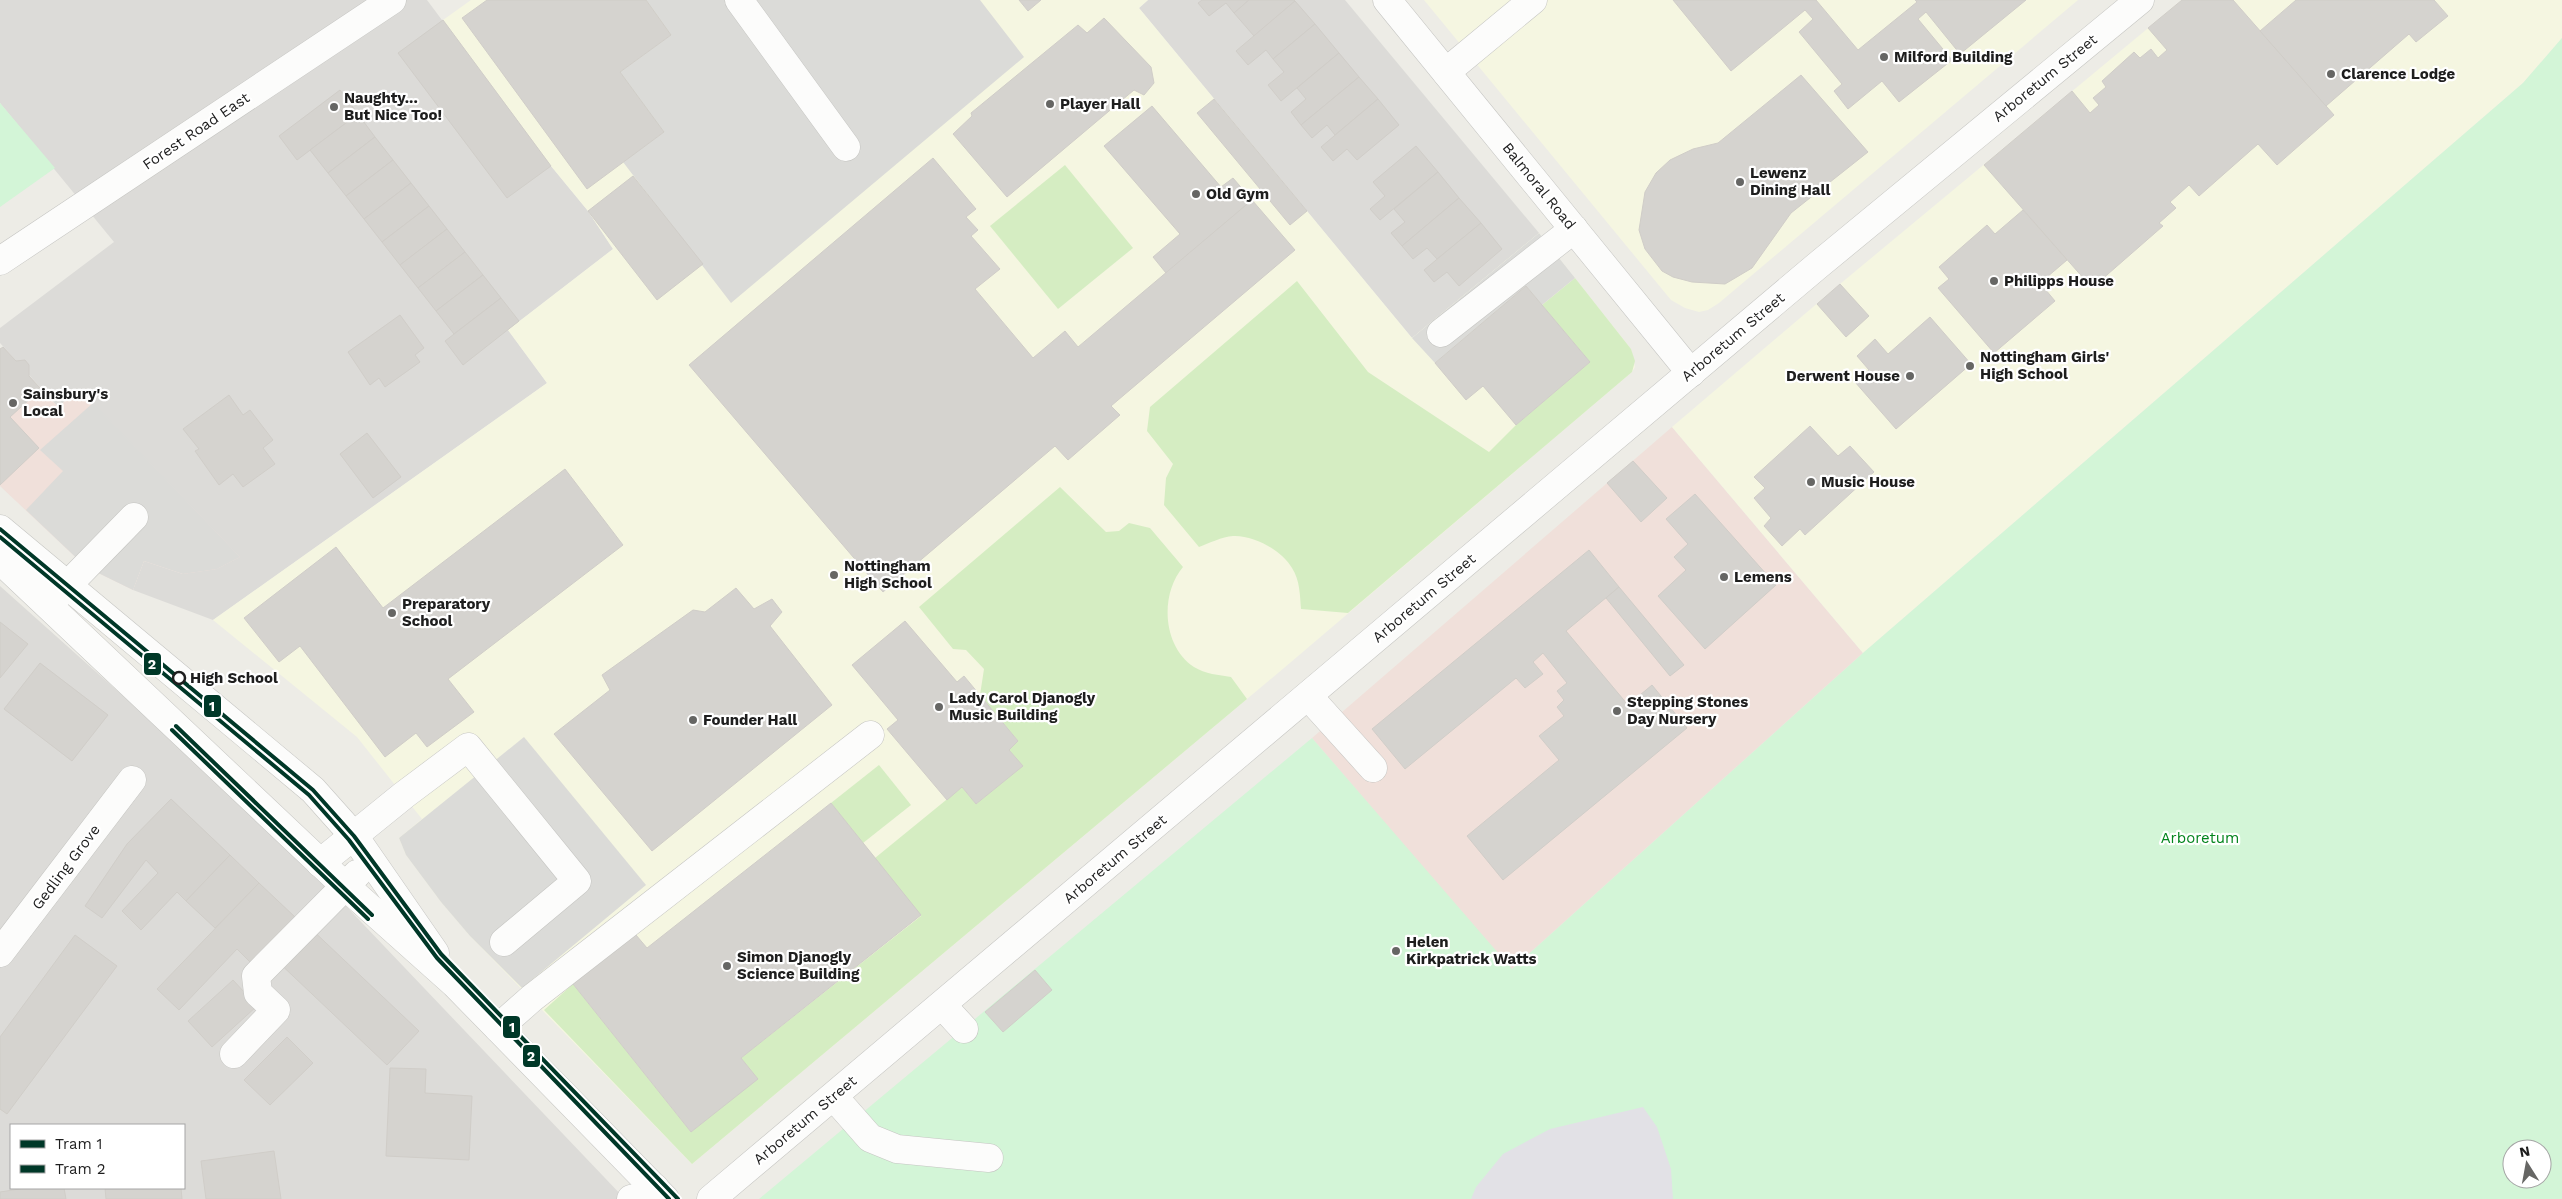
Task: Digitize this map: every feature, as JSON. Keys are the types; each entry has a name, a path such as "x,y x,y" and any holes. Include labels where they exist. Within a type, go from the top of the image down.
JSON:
{"street":[{"name":"Forest Road East","path":"0,261 392,0"},
{"path":"738,0 846,147"},
{"name":"Balmoral Road","path":"1387,0 1691,373"},
{"path":"1446,72 1533,0"},
{"name":"Arboretum Street","path":"711,1199 1817,266 2140,0"},
{"path":"1441,333 1574,229"},
{"path":"57,596 134,517"},
{"path":"0,529 57,596 320,863 455,984 498,1028 651,1195"},
{"path":"0,560 57,596 280,761 313,790 354,836 372,860 412,917 455,984"},
{"path":"1308,696 1373,768"},
{"path":"498,1028 532,998 870,735"},
{"path":"320,863 468,747 577,881 504,942"},
{"name":"Gedling Grove","path":"0,954 132,780"},
{"path":"234,1054 276,1010 258,993 256,976 344,885 372,860"},
{"path":"942,1005 964,1029"},
{"path":"834,1096 870,1138 884,1144 897,1149 988,1158"}],"shaded area":[{"path":"0,0 427,0 551,166 588,211 613,249 508,330 547,383 213,620 133,590 144,561 183,574 79,389 58,407 0,343 0,328 114,242 0,103"},
{"name":"Nottingham High School","path":"471,0 1148,0 1139,8 1412,338 1539,233 1631,349 1635,367 1632,372 1284,668 692,1164 470,936 441,902 406,855 399,838 422,819 357,737 213,620 547,383 508,330 613,249 588,211 551,166 443,20"},
{"path":"646,0 980,0 1024,57 731,303 623,162 664,132 620,72 671,35"},
{"path":"1148,0 1345,0 1539,233 1412,338 1139,8"},
{"path":"1424,0 2078,0 1719,303 1708,310 1699,312 1685,308 1671,300"},
{"name":"Nottingham Girls' High School","path":"2182,0 2562,0 2562,38 2523,83 1863,653 1672,427 1840,284"},
{"path":"1539,233 1575,278 1542,305 1526,286 1435,363 1412,338"},
{"path":"3,347 16,361 25,360 29,365 29,376 58,407 79,389 240,557 217,569 183,574 144,561 133,590 86,567 0,486 0,349"},
{"path":"93,403 240,557 217,569 183,574 144,561 133,590 86,567 26,510 63,471 40,450"},
{"path":"1672,427 1863,653 1511,970 1312,738"},
{"path":"0,586 217,780 304,862 625,1199 0,1199"},
{"path":"524,737 646,885 522,988 470,936 441,902 406,855 399,838"},
{"path":"1643,1107 1657,1127 1671,1169 1673,1199 1471,1199 1476,1187 1503,1154 1550,1129"}],"green space":[{"name":"Arboretum","path":"2562,38 2562,1199 759,1199 1312,738 1512,969 1863,653 2523,83"},
{"path":"0,103 55,168 0,207"},
{"path":"1065,165 1133,248 1058,309 990,226"},
{"path":"1575,278 1631,349 1635,361 1632,372 1348,613 1301,609 1297,578 1292,568 1281,555 1258,541 1241,536 1220,539 1199,547 1164,505 1166,478 1173,464 1147,431 1150,407 1297,281 1368,372 1489,452 1516,425 1590,362 1542,305"},
{"path":"1060,487 1106,532 1119,531 1129,523 1150,528 1183,567 1176,578 1168,605 1170,633 1176,646 1183,658 1194,667 1212,674 1231,677 1247,699 692,1164 544,1010 573,984 691,1132 757,1078 741,1058 921,916 875,858 962,787 976,804 1022,766 1009,750 1018,741 980,695 984,669 966,650 953,649 919,607"},
{"path":"879,765 911,805 863,843 831,803"}],"building":[{"path":"487,0 646,0 671,35 620,72 664,132 587,189 462,18"},
{"path":"1019,0 1041,0 1028,11"},
{"path":"1202,0 1249,0 1234,13 1226,3 1209,16 1198,3"},
{"path":"1249,0 1295,1 1254,36 1234,13"},
{"name":"Milford Building","path":"1673,0 1816,0 1858,50 1917,2 1915,0 2026,0 1960,54 1926,12 1918,19 1952,60 1899,102 1882,81 1848,109 1834,91 1842,84 1799,32 1813,19 1805,10 1731,71"},
{"path":"2182,0 2233,0 2334,115 2277,165 2258,144 2199,196 2189,185 2170,202 2176,208 2159,223 2163,226 2092,288 1984,165 2072,91 2090,113 2099,105 2093,98 2106,87 2102,81 2134,52 2140,58 2151,49 2158,58 2167,50 2148,28"},
{"name":"Clarence Lodge","path":"2296,0 2434,0 2448,16 2416,42 2409,34 2326,106 2260,31"},
{"path":"1295,1 1315,24 1273,59 1266,50 1248,65 1236,51"},
{"name":"Player Hall","path":"1104,18 1151,67 1154,83 1144,95 1134,90 1007,197 953,134 972,116 971,113 1078,25 1087,33"},
{"path":"443,20 551,166 507,198 398,53"},
{"path":"1315,24 1339,53 1281,101 1268,85 1284,72 1273,59"},
{"path":"1339,53 1359,77 1301,125 1291,112 1306,99 1297,88"},
{"name":"Lewenz Dining Hall","path":"1801,75 1868,152 1791,213 1752,268 1725,284 1692,282 1673,277 1662,271 1645,249 1639,230 1645,192 1656,173 1670,160 1693,149 1718,143"},
{"path":"1359,77 1378,99 1335,135 1327,125 1312,138 1301,125"},
{"path":"340,90 358,114 297,160 279,136"},
{"path":"1214,99 1307,211 1290,225 1197,113"},
{"path":"1378,99 1399,125 1357,160 1347,149 1333,161 1321,147"},
{"name":"Old Gym","path":"1152,106 1221,187 1233,178 1252,200 1166,273 1153,257 1180,234 1104,146"},
{"path":"358,114 375,137 328,173 310,150"},
{"path":"375,137 393,160 346,196 328,173"},
{"path":"1416,146 1438,172 1380,220 1370,209 1385,196 1373,182"},
{"path":"933,158 976,209 966,217 978,230 971,236 1000,269 975,289 1033,358 1065,331 1078,347 1252,200 1295,250 1111,406 1120,415 1068,460 1055,446 883,592 689,365"},
{"path":"393,160 411,183 364,219 346,196"},
{"path":"1438,172 1459,198 1402,246 1391,233 1405,222 1394,209"},
{"path":"633,176 703,264 657,300 588,211"},
{"path":"411,183 429,206 382,242 364,219"},
{"path":"1459,198 1481,223 1437,259 1427,248 1413,259 1402,246"},
{"path":"429,206 447,229 400,265 382,242"},
{"name":"Philipps House","path":"2023,210 2067,260 2040,283 2055,301 1994,353 1938,288 1949,279 1939,267 1987,225 1995,234"},
{"path":"1481,223 1502,249 1459,286 1447,272 1434,282 1424,270"},
{"path":"447,229 465,252 418,288 400,265"},
{"path":"465,252 483,275 436,311 418,288"},
{"path":"483,275 501,298 454,334 436,311"},
{"path":"1840,284 1869,316 1846,337 1817,304"},
{"path":"1526,286 1590,362 1516,425 1483,386 1466,400 1435,363"},
{"path":"501,298 519,321 463,365 445,341"},
{"path":"400,315 424,348 415,355 420,362 385,387 379,378 370,385 348,352"},
{"name":"Derwent House","path":"1930,317 1971,364 1896,429 1855,382 1869,370 1857,356 1875,339 1888,354"},
{"name":"Sainsbury's Local","path":"3,347 16,361 25,360 29,365 29,376 41,389 10,417 39,448 0,485 0,349"},
{"path":"229,395 243,415 250,410 273,440 263,448 275,464 243,487 233,474 219,485 195,451 199,449 183,429"},
{"name":"Music House","path":"1810,426 1838,456 1850,446 1874,472 1805,535 1800,529 1782,546 1764,526 1771,518 1754,498 1765,488 1754,477"},
{"path":"367,433 401,477 373,498 340,454"},
{"path":"1633,461 1667,498 1641,522 1607,483"},
{"name":"Preparatory School","path":"565,469 623,545 448,679 474,712 427,747 416,733 385,757 300,646 279,662 244,618 336,547 383,608"},
{"name":"Lemens","path":"1695,494 1776,585 1705,649 1658,596 1686,570 1674,557 1688,544 1666,519"},
{"name":"Stepping Stones Day Nursery","path":"1589,550 1619,587 1566,631 1628,705 1652,685 1687,728 1503,880 1467,836 1559,760 1539,736 1564,716 1557,707 1564,700 1557,691 1567,683 1543,653 1533,662 1543,674 1525,688 1516,678 1405,769 1372,729"},
{"path":"1619,587 1684,665 1670,676 1606,598"},
{"name":"Founder Hall","path":"736,588 754,609 772,599 782,612 770,626 832,705 652,851 554,734 610,690 602,675 693,610 705,612"},
{"name":"Lady Carol Djanogly Music Building","path":"905,621 957,682 964,676 1018,741 1009,750 1023,766 976,804 962,787 947,800 887,729 898,720 852,665"},
{"path":"0,622 28,644 0,678"},
{"path":"40,663 108,715 72,761 4,709"},
{"path":"171,799 230,855 186,901 177,892 141,930 122,911 158,873 146,860 102,918 85,906 127,844"},
{"name":"Simon Djanogly Science Building","path":"831,803 921,915 741,1058 758,1079 691,1132 573,984 636,935 647,948"},
{"path":"230,855 259,883 215,928 186,901"},
{"path":"259,883 295,917 251,963 237,949 179,1010 157,989"},
{"path":"306,924 419,1031 387,1065 274,958"},
{"path":"75,935 117,966 7,1114 0,1109 0,1037"},
{"path":"1035,970 1052,990 1003,1032 985,1012"},
{"path":"233,980 257,1006 212,1047 188,1021"},
{"path":"287,1037 313,1063 270,1105 244,1080"},
{"path":"390,1068 426,1069 425,1093 472,1096 469,1160 386,1156"},
{"path":"274,1151 281,1199 206,1199 201,1161"},
{"path":"20,1189 64,1189 66,1199 0,1199 0,1192"},
{"path":"105,1189 181,1189 182,1199 106,1199"}],"tram line":[{"name":"1","path":"0,529 313,790 354,836 441,954 678,1199"},
{"name":"2","path":"0,537 309,795 349,840 437,958 669,1199"},
{"name":"1","path":"176,726 372,915"},
{"name":"2","path":"172,730 368,919"}],"place":[{"name":"Milford Building","path":"1884,57"},
{"name":"Clarence Lodge","path":"2331,74"},
{"name":"Player Hall","path":"1050,104"},
{"name":"Naughty... But Nice Too!","path":"334,107"},
{"name":"Lewenz Dining Hall","path":"1740,182"},
{"name":"Old Gym","path":"1196,194"},
{"name":"Philipps House","path":"1994,281"},
{"name":"Nottingham Girls' High School","path":"1970,366"},
{"name":"Derwent House","path":"1910,376"},
{"name":"Sainsbury's Local","path":"13,403"},
{"name":"Music House","path":"1811,482"},
{"name":"Nottingham High School","path":"834,575"},
{"name":"Lemens","path":"1724,577"},
{"name":"Preparatory School","path":"392,613"},
{"name":"High School","path":"179,678"},
{"name":"Lady Carol Djanogly Music Building","path":"939,707"},
{"name":"Stepping Stones Day Nursery","path":"1617,711"},
{"name":"Founder Hall","path":"693,720"},
{"name":"Helen Kirkpatrick Watts","path":"1396,951"},
{"name":"Simon Djanogly Science Building","path":"727,966"}]}
